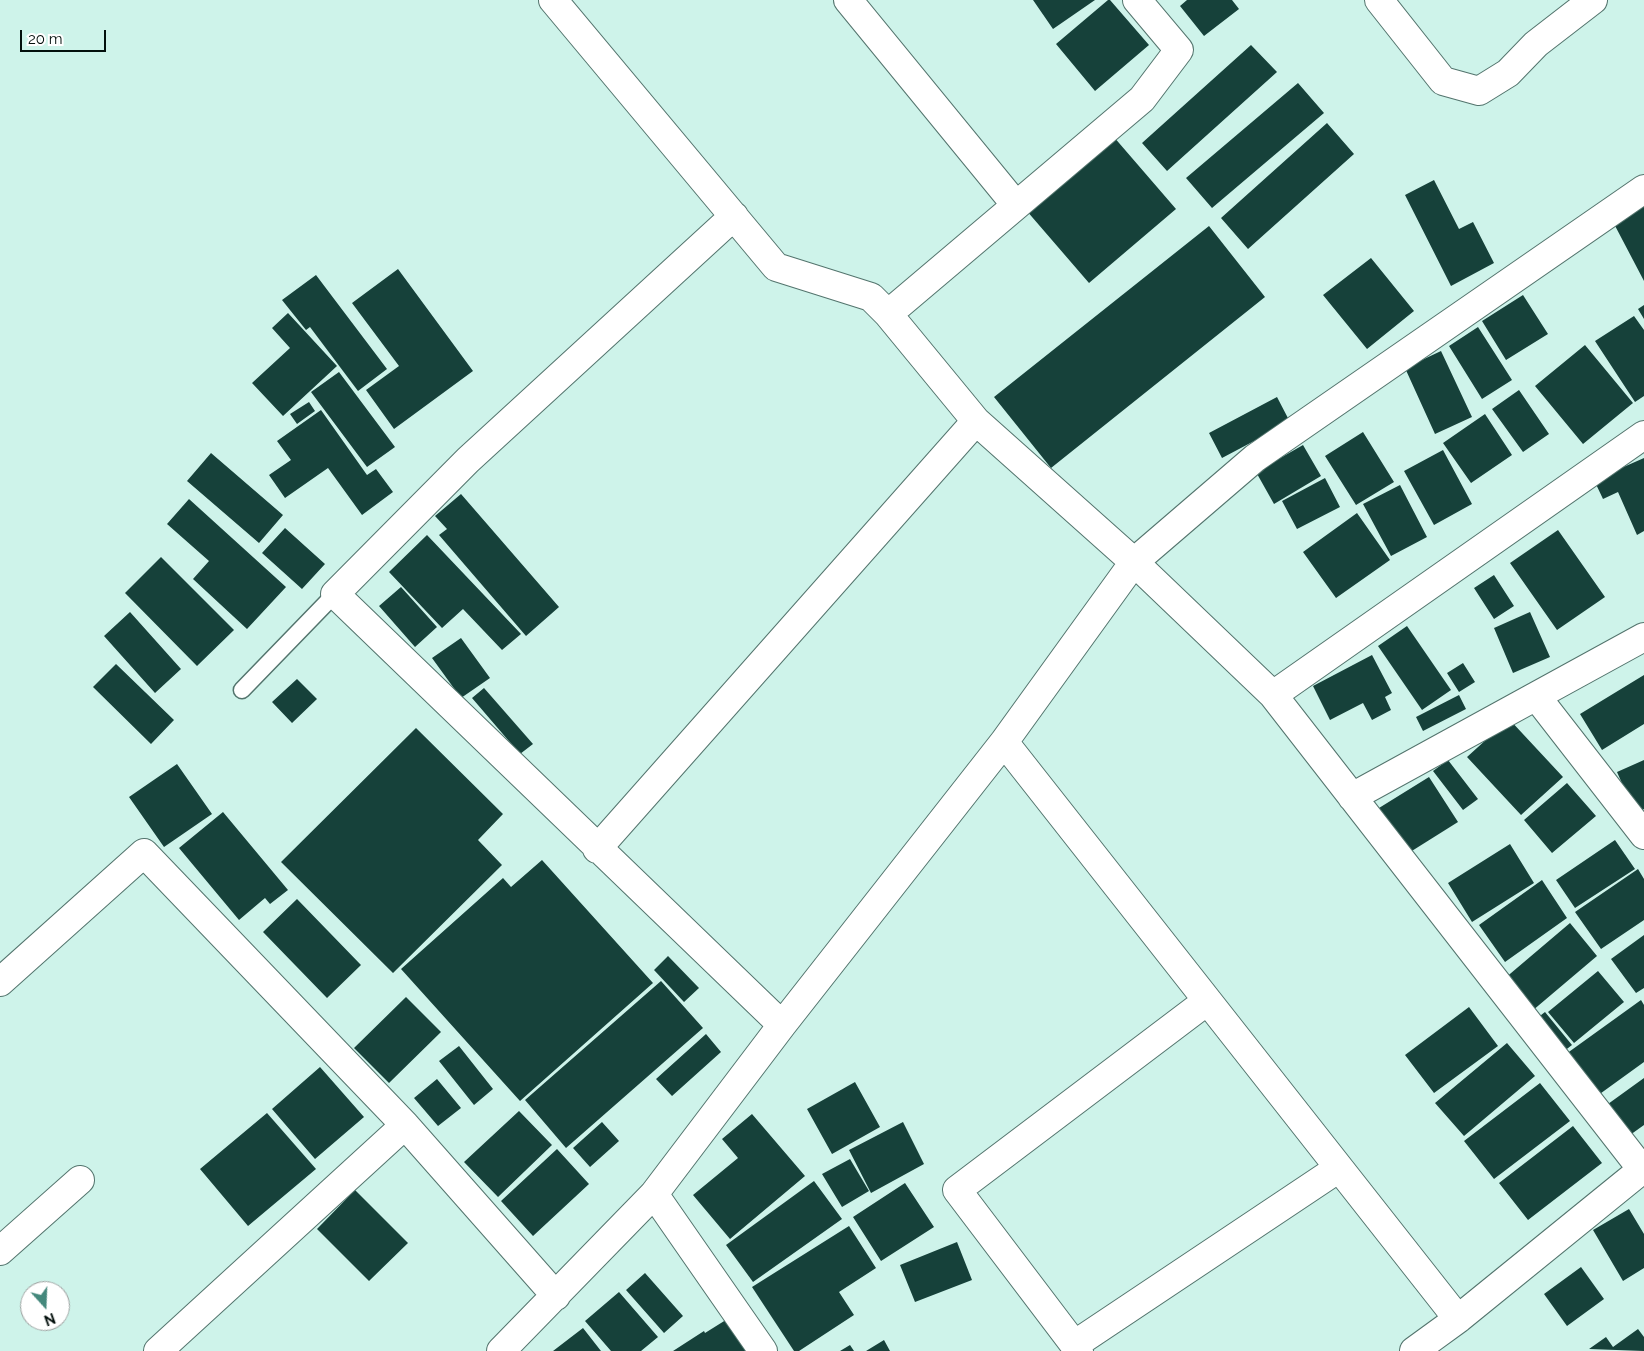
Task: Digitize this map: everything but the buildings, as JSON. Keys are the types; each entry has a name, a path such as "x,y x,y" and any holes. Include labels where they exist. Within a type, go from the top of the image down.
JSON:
{"street":[{"path":"553,0 776,267 871,296 976,421 1134,562 1273,694 1643,1170 1458,1319 1414,1351"},
{"path":"848,0 1015,204"},
{"path":"888,314 1015,204 1142,99 1179,50 1137,0"},
{"path":"1379,0 1443,81 1479,91 1508,73 1536,44 1593,0"},
{"path":"503,1350 654,1194 782,1025 1004,742 1134,562 1255,458 1644,189"},
{"path":"734,216 468,460 335,594 597,849 782,1025"},
{"path":"597,849 976,421"},
{"path":"1273,694 1644,435"},
{"path":"1352,797 1644,637"},
{"path":"1536,696 1644,835"},
{"path":"1004,742 1458,1319"},
{"path":"0,982 144,853 404,1125 556,1296"},
{"path":"1207,1001 957,1190 1077,1348 1339,1168"},
{"path":"158,1351 404,1125"},
{"path":"0,1251 80,1180"},
{"path":"654,1194 762,1351"}],"lane":[{"path":"242,690 335,594"}]}
